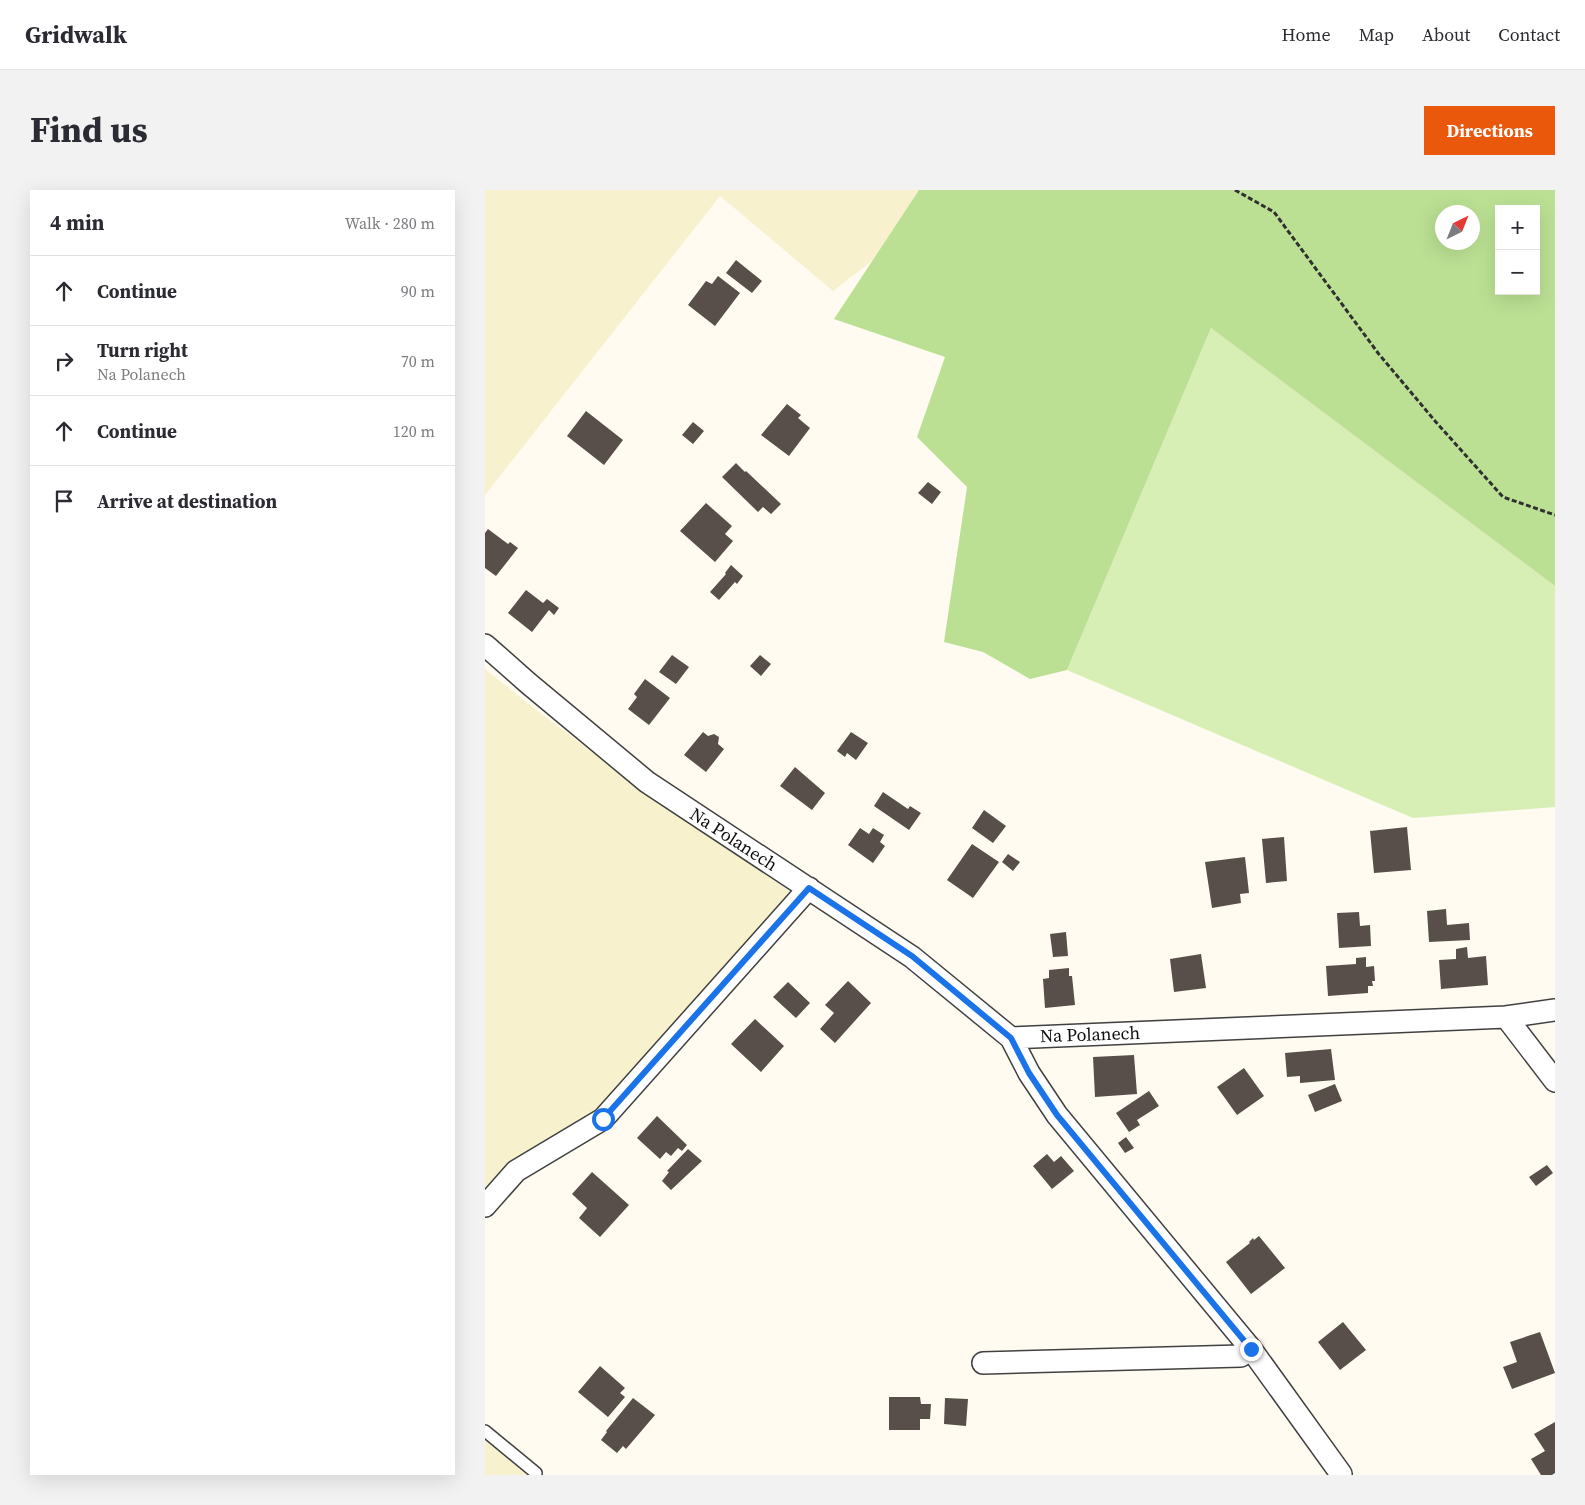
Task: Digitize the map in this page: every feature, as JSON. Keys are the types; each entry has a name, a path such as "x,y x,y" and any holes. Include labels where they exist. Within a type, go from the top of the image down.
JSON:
{"street":[{"name":"Na Polanech","path":"485,645 647,782 912,956 1011,1038 1505,1018 1555,1010"},
{"path":"485,1206 516,1171 603,1119 809,888"},
{"path":"1505,1018 1555,1081"},
{"path":"1011,1038 1029,1073 1057,1115 1251,1349 1341,1474"},
{"path":"983,1362 1241,1356 1251,1349"}],"lane":[{"path":"485,1431 536,1473"}],"path":[{"path":"1235,190 1274,212 1378,353 1435,421 1503,497 1555,515"}],"shaded area":[{"path":"485,190 919,190 873,260 833,291 720,196 485,495"},
{"path":"485,669 654,799 791,892 591,1115 485,1193"},
{"path":"485,1438 528,1474 485,1475"}],"green space":[{"path":"919,190 1555,190 1555,586 1211,328 1067,670 1030,679 983,652 944,642 967,487 917,437 945,357 834,319"},
{"path":"1211,328 1555,586 1555,807 1413,818 1067,670"}],"building":[{"path":"736,260 762,281 752,293 726,273"},
{"path":"718,276 740,293 715,326 688,305 706,281 712,284"},
{"path":"787,404 801,415 798,418 810,428 789,456 761,435"},
{"path":"586,411 623,440 604,465 567,436"},
{"path":"693,422 704,431 693,444 682,435"},
{"path":"736,463 781,504 771,514 763,507 758,512 722,477"},
{"path":"928,482 941,492 932,504 918,493"},
{"path":"706,503 732,526 725,534 733,541 715,562 680,531"},
{"path":"488,529 508,544 510,542 518,548 496,576 485,568 485,533"},
{"path":"731,565 743,576 719,600 710,592 726,574"},
{"path":"526,590 543,603 547,599 559,608 554,615 549,610 532,632 508,613"},
{"path":"672,655 689,667 676,684 659,672"},
{"path":"760,655 771,664 761,676 750,666"},
{"path":"645,679 670,698 649,725 628,709 637,697 634,694"},
{"path":"703,732 708,736 714,734 719,737 718,744 724,749 706,772 684,755"},
{"path":"851,732 868,743 856,760 847,753 845,757 837,751"},
{"path":"795,767 825,793 812,810 780,786"},
{"path":"883,792 908,809 910,806 921,813 909,830 874,806"},
{"path":"984,810 1006,826 993,843 972,828"},
{"path":"1407,827 1411,870 1374,873 1370,831"},
{"path":"860,828 869,834 873,828 884,835 880,842 885,846 873,863 848,845"},
{"path":"1284,837 1287,881 1266,883 1262,839"},
{"path":"972,844 999,862 973,898 947,880"},
{"path":"1008,854 1020,862 1013,871 1002,862"},
{"path":"1245,857 1249,893 1240,894 1241,903 1212,908 1205,862"},
{"path":"1446,909 1447,925 1469,923 1470,940 1429,942 1427,911"},
{"path":"1359,912 1360,926 1370,925 1371,946 1339,948 1337,913"},
{"path":"1066,932 1068,956 1053,957 1050,934"},
{"path":"1467,947 1468,958 1486,956 1488,985 1441,989 1439,960 1456,959 1456,949"},
{"path":"1201,954 1206,988 1174,992 1170,959"},
{"path":"1366,957 1366,967 1374,966 1375,981 1372,981 1373,986 1368,986 1368,993 1328,996 1326,966 1356,964 1356,958"},
{"path":"1069,968 1069,976 1072,976 1075,1005 1045,1008 1043,979 1049,978 1049,970"},
{"path":"848,981 871,1003 835,1043 820,1029 834,1013 825,1005"},
{"path":"788,982 810,1003 796,1018 773,997"},
{"path":"755,1019 784,1046 761,1072 731,1044"},
{"path":"1331,1049 1335,1080 1300,1083 1300,1076 1287,1077 1285,1053"},
{"path":"1134,1055 1137,1094 1095,1097 1093,1057"},
{"path":"1244,1068 1264,1096 1237,1115 1217,1087"},
{"path":"1335,1084 1342,1101 1315,1112 1308,1095"},
{"path":"1149,1091 1159,1106 1137,1120 1140,1125 1129,1132 1116,1113"},
{"path":"657,1116 687,1145 682,1151 678,1148 671,1156 666,1152 660,1159 637,1138"},
{"path":"1126,1137 1134,1148 1125,1153 1118,1143"},
{"path":"688,1149 702,1161 671,1190 662,1181 669,1172 667,1171"},
{"path":"1047,1154 1054,1162 1061,1156 1074,1171 1052,1189 1033,1166"},
{"path":"1547,1165 1553,1173 1536,1186 1529,1177"},
{"path":"592,1172 629,1205 600,1237 579,1218 587,1208 572,1194"},
{"path":"1259,1236 1285,1268 1251,1294 1226,1262 1250,1243 1253,1238 1254,1240"},
{"path":"1343,1322 1366,1350 1340,1370 1318,1342"},
{"path":"1540,1332 1555,1373 1512,1389 1503,1367 1517,1362 1510,1342"},
{"path":"600,1366 625,1388 620,1393 625,1397 608,1417 578,1392"},
{"path":"889,1397 920,1397 921,1404 931,1404 930,1419 920,1419 920,1430 889,1430"},
{"path":"633,1398 655,1415 626,1449 623,1446 617,1453 601,1440"},
{"path":"945,1398 968,1399 966,1426 944,1424"},
{"path":"1555,1422 1555,1473 1552,1475 1541,1475 1531,1459 1545,1451 1534,1434"}],"route":[{"path":"603,1119 809,888 912,956 1011,1038 1029,1073 1057,1115 1251,1349"}]}
